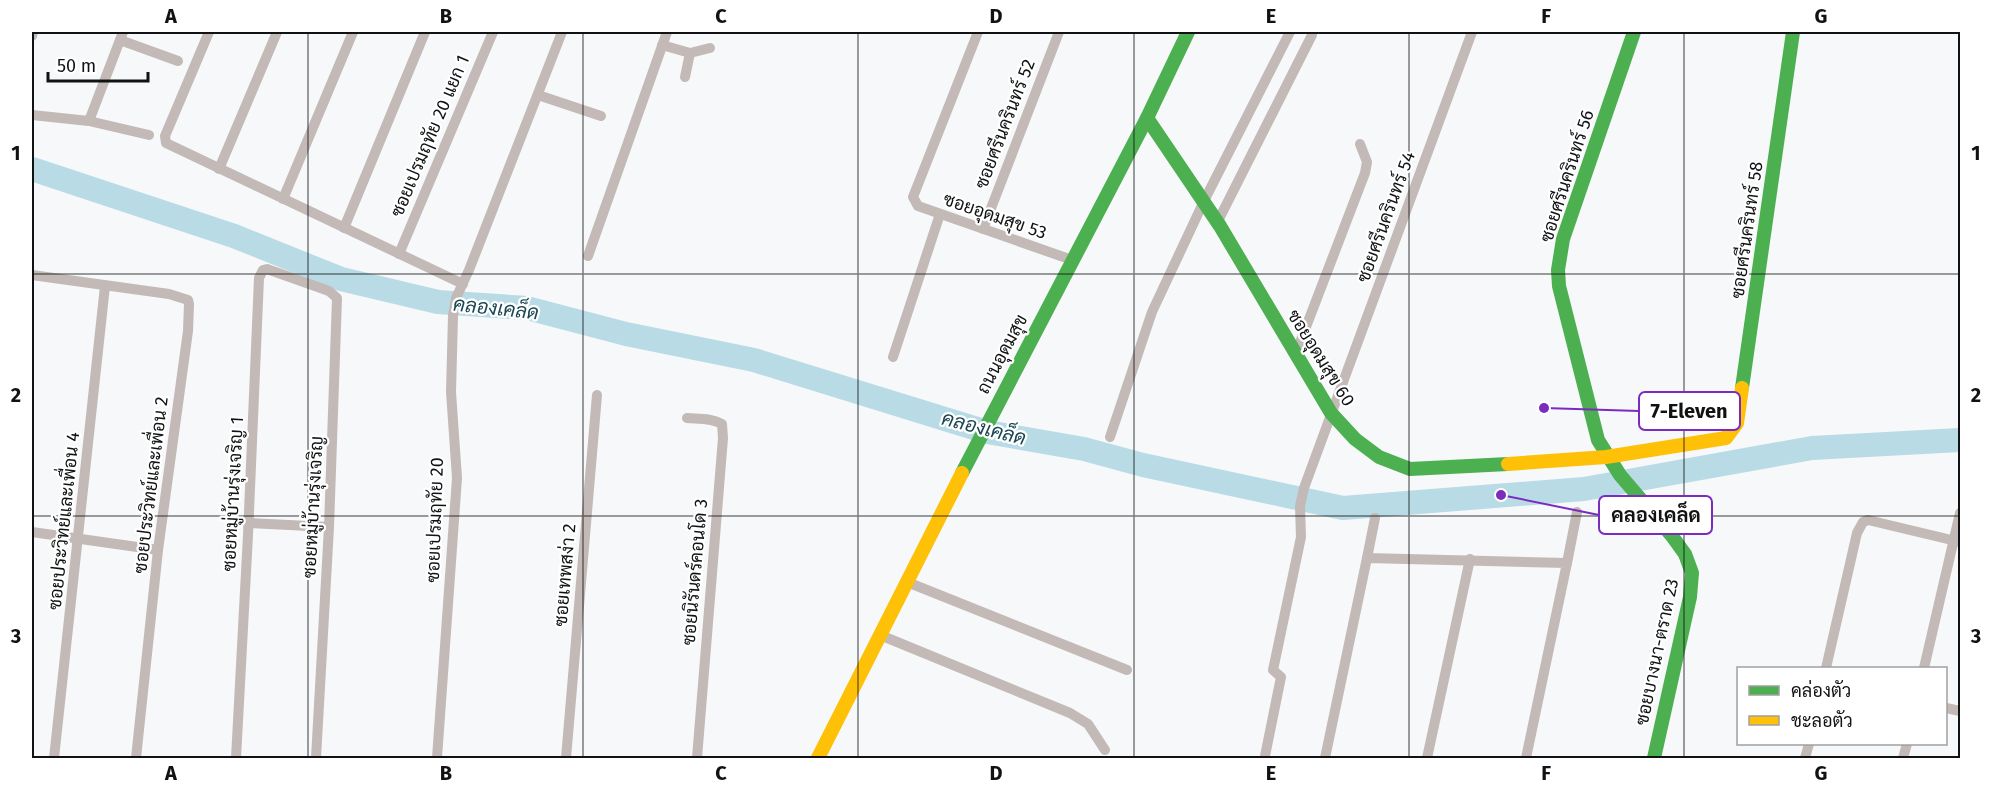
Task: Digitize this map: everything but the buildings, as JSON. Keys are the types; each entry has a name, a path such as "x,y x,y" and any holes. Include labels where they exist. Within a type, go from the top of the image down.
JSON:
{"street":[{"path":"32,36 33,32"},
{"path":"209,32 165,136 168,145 464,284"},
{"path":"219,169 277,32"},
{"path":"284,199 354,32"},
{"path":"344,228 425,32"},
{"name":"ซอยเปรมฤทัย 20 แยก 1","path":"399,254 493,32"},
{"name":"ซอยเปรมฤทัย 20","path":"437,759 457,478 451,392 453,311 456,298 464,284 562,32"},
{"path":"588,256 667,32"},
{"name":"ซอยอุดมสุข 53","path":"978,32 913,197 918,206 1072,260"},
{"name":"ซอยศรีนครินทร์ 52","path":"983,229 1059,32"},
{"name":"ถนนอุดมสุข","path":"818,759 1000,397 1147,118 1188,32"},
{"path":"1110,437 1152,312 1204,201 1290,32"},
{"name":"ซอยศรีนครินทร์ 54","path":"1265,756 1281,677 1273,670 1301,537 1300,506 1304,489 1472,32"},
{"name":"ซอยศรีนครินทร์ 56","path":"1615,471 1598,440 1559,286 1558,270 1563,239 1634,32"},
{"name":"ซอยศรีนครินทร์ 58","path":"1732,432 1740,411 1793,32"},
{"path":"1217,224 1312,35"},
{"path":"89,121 122,36 178,61"},
{"path":"662,45 690,53 710,48"},
{"path":"685,77 690,53"},
{"path":"538,96 601,116"},
{"path":"32,115 89,121 149,135"},
{"name":"ซอยอุดมสุข 60","path":"1147,118 1204,201 1331,413 1355,439 1379,457 1410,469 1458,468 1606,457 1726,438 1732,432"},
{"path":"1296,353 1365,173 1367,162 1360,144"},
{"path":"894,357 940,214"},
{"name":"ซอยหมู่บ้านรุ่งเจริญ 1","path":"236,759 259,278 260,274 267,269 300,281"},
{"path":"32,275 105,286"},
{"name":"ซอยหมู่บ้านรุ่งเจริญ","path":"300,281 329,291 337,298 329,527 316,759"},
{"name":"ซอยประวิทย์และเพื่อน 4","path":"54,759 105,286"},
{"name":"ซอยประวิทย์และเพื่อน 2","path":"105,286 169,294 188,300 189,304 188,331 158,550 136,759"},
{"name":"ซอยเทพสง่า 2","path":"566,759 597,395"},
{"name":"ซอยนิรันดร์คอนโด 3","path":"687,418 712,420 722,424 723,438 697,759"},
{"name":"ซอยบางนา-ตราด 23","path":"1615,471 1638,494 1683,550 1691,567 1693,580 1657,758"},
{"path":"1526,759 1577,512"},
{"path":"1925,667 1957,541 1960,513"},
{"path":"1324,759 1375,519"},
{"path":"1826,667 1857,533 1863,522 1868,520 1957,541"},
{"path":"249,523 329,527"},
{"path":"32,532 158,550"},
{"path":"1367,558 1567,563"},
{"path":"1427,759 1470,559"},
{"path":"907,582 1127,670"},
{"path":"880,635 1070,713 1088,724 1105,750"}],"waterway":[{"name":"คลองเคล็ด","path":"32,169 234,236 341,279 438,302 527,308 626,334 754,360 987,432 1084,449 1143,465 1343,508 1584,489 1812,448 1960,440"}],"traffic: fast":[{"path":"962,473 1147,118 1188,32"},
{"path":"1634,32 1563,239 1558,270 1559,286 1598,440 1620,475 1685,554 1692,573 1690,597 1654,758"},
{"path":"1742,388 1793,32"},
{"path":"1147,118 1220,226 1331,413 1355,439 1379,457 1410,469 1508,464"}],"traffic: slow":[{"path":"1508,464 1606,457 1726,438 1737,423 1742,388"},
{"path":"818,758 962,473"}],"place":[{"name":"7-Eleven","path":"1544,408"},
{"name":"คลองเคล็ด","path":"1501,495"}]}
